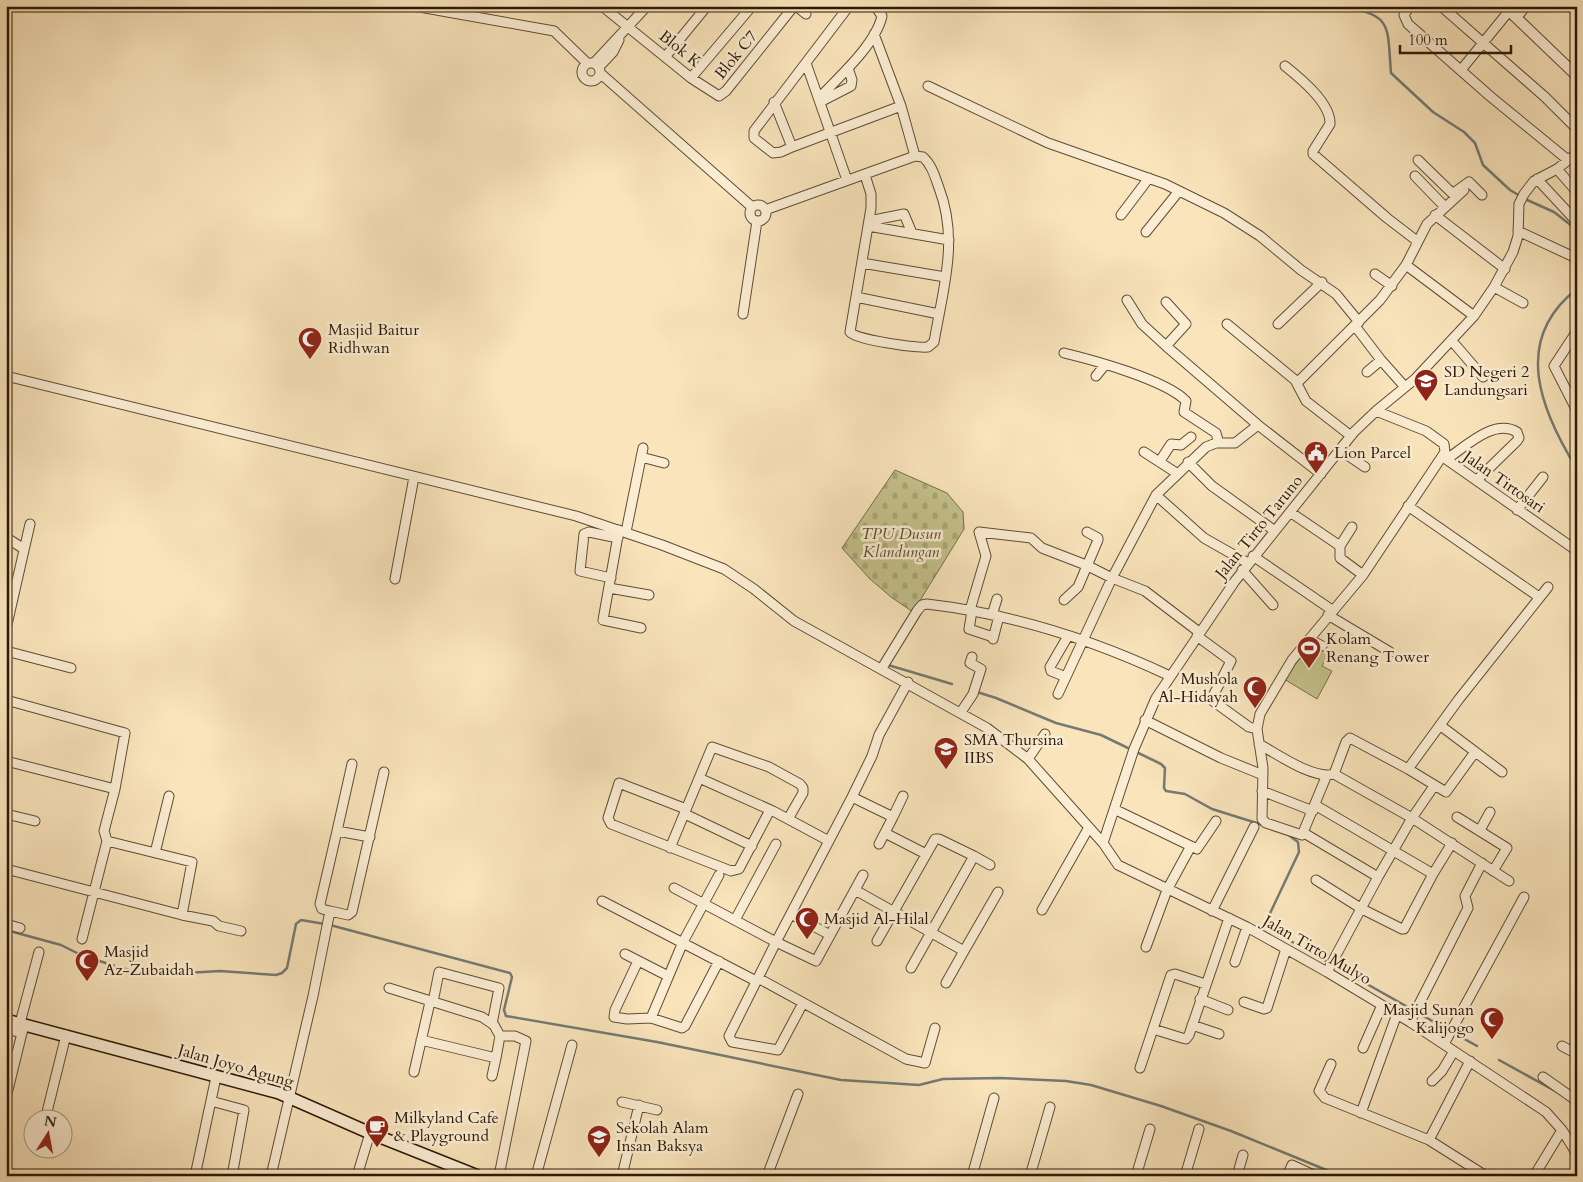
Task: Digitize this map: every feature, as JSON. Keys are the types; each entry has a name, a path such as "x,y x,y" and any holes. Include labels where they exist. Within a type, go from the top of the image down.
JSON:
{"main road":[{"name":"Jalan Joyo Agung","path":"6,1020 22,1027 66,1035 288,1096 370,1133 475,1175"}],"street":[{"path":"414,6 452,9 554,31 752,207"},
{"name":"Blok K","path":"602,6 691,78 716,95"},
{"path":"595,67 607,47 620,37 647,6"},
{"path":"666,56 707,6"},
{"path":"691,78 752,6"},
{"path":"795,6 806,14"},
{"name":"Blok C7","path":"716,95 721,95 726,91 795,6"},
{"path":"849,6 774,102 756,128 753,136 773,153 781,152 901,106"},
{"path":"819,100 848,68 874,34 882,19 881,13 875,6"},
{"path":"1410,6 1404,14 1405,21 1533,133 1568,160"},
{"path":"1441,6 1484,42 1577,129"},
{"path":"1461,70 1510,11 1526,6"},
{"path":"1571,6 1577,12"},
{"path":"1510,11 1577,76"},
{"path":"874,34 901,106 915,156"},
{"path":"806,63 847,180"},
{"path":"1285,66 1311,89 1328,114 1330,124 1313,151 1314,154 1387,218 1417,241"},
{"path":"819,100 851,86 852,80 848,68"},
{"path":"928,86 1048,143 1149,178 1224,213 1260,236 1301,270 1322,282 1336,294 1381,360 1406,387"},
{"path":"774,102 792,147"},
{"name":"Jalan Tirto Taruno","path":"1103,843 1116,810 1144,720 1198,634 1248,563 1351,436 1376,411 1406,387 1474,316 1494,287 1517,241 1519,204 1524,194 1537,179 1557,169 1577,153"},
{"path":"765,210 915,156 927,160 947,212 949,240 946,277 934,342 928,347 869,339 852,335 850,332 862,263 873,224 872,200 865,175"},
{"path":"1418,160 1454,195"},
{"path":"1557,169 1577,192"},
{"path":"1415,176 1444,206"},
{"path":"1121,215 1149,178"},
{"path":"1537,179 1577,222"},
{"path":"1297,383 1357,324 1392,286 1406,265 1427,224 1454,195 1467,182 1471,183 1482,195"},
{"path":"1454,195 1464,190"},
{"path":"1146,232 1179,191"},
{"path":"752,207 760,205 765,210"},
{"path":"752,207 750,217 757,221 763,219 765,210"},
{"path":"873,224 904,214 912,233"},
{"path":"1435,215 1504,269"},
{"path":"743,314 757,221"},
{"path":"873,224 949,240"},
{"path":"1518,231 1574,257"},
{"path":"862,263 946,277"},
{"path":"1406,265 1474,316"},
{"path":"1375,274 1392,286"},
{"path":"1278,324 1322,282"},
{"path":"1494,287 1523,303"},
{"path":"856,298 939,314"},
{"path":"1127,300 1142,324 1166,346 1258,425 1321,474"},
{"path":"1166,302 1186,324 1166,346"},
{"path":"1227,324 1297,383 1300,394 1306,401 1351,436"},
{"path":"1577,331 1554,366 1577,411"},
{"path":"1452,341 1483,377"},
{"path":"1064,353 1156,383 1186,400 1184,412 1216,433 1218,440 1216,444"},
{"path":"1366,372 1381,360"},
{"path":"1096,376 1105,365"},
{"path":"6,376 576,516 621,533"},
{"path":"1376,411 1426,431 1437,438 1445,446 1445,458"},
{"path":"1058,694 1112,578 1156,496 1188,462 1206,447 1216,444 1235,443 1258,425"},
{"path":"1253,728 1292,660 1311,640 1330,613 1363,575 1408,506 1445,458 1494,429 1506,428 1517,432 1519,435 1517,441 1477,480"},
{"path":"1160,462 1171,444 1181,445 1190,437"},
{"path":"1340,450 1365,467"},
{"path":"641,628 603,620 621,533 642,452 664,463"},
{"path":"1144,452 1178,474"},
{"name":"Jalan Tirtosari","path":"1445,458 1573,548"},
{"path":"1188,462 1212,486 1275,531"},
{"path":"395,579 414,477"},
{"path":"1517,510 1543,477"},
{"path":"1156,496 1204,538 1330,613 1390,652"},
{"path":"1408,506 1539,597"},
{"path":"1290,512 1340,546"},
{"path":"6,629 30,524"},
{"path":"1352,527 1340,546 1340,558 1363,575"},
{"path":"611,578 580,571 584,534 589,532 621,533"},
{"path":"997,599 993,638 969,629 971,611 986,556 979,532 1031,538 1042,548 1145,591 1231,660 1213,696 1213,701 1253,728 1262,754 1260,774 1262,791 1261,814 1264,822 1298,836 1304,833 1314,808 1346,742 1350,738 1408,769 1442,792 1450,789 1475,752"},
{"path":"1064,600 1078,587 1098,540 1098,538 1087,532"},
{"name":"Jalan Tirto Mulyo","path":"621,533 724,570 754,589 794,621 908,682 996,733 1028,759 1103,843 1118,865 1229,918 1286,948 1330,967 1382,1006 1397,1014 1413,1015 1444,1044 1546,1112 1562,1130 1577,1154"},
{"path":"10,540 24,549"},
{"path":"1248,563 1273,605"},
{"path":"1408,769 1548,587"},
{"path":"609,588 649,596"},
{"path":"882,668 922,605 996,616 1082,640 1123,654 1170,676"},
{"path":"1066,677 1051,670 1050,667 1068,636"},
{"path":"1311,640 1322,646"},
{"path":"6,651 71,668"},
{"path":"961,712 973,694 981,669 970,663 972,657"},
{"path":"802,1003 778,1050 732,1042 729,1036 852,797 872,756 879,735 908,682"},
{"path":"6,700 125,733 115,789 104,831 107,841 82,939"},
{"path":"1144,720 1260,774"},
{"path":"1440,726 1502,772"},
{"path":"1028,759 1045,734"},
{"path":"1259,744 1298,766 1330,775 1412,818 1482,862 1509,882"},
{"path":"670,848 712,747 769,767 803,788 803,793 788,819"},
{"path":"6,761 115,789"},
{"path":"271,1176 288,1096 313,996 328,920 320,904 352,764"},
{"path":"328,920 348,915 352,912 384,772"},
{"path":"699,778 770,810 829,840"},
{"path":"752,846 685,811 623,782 617,785 608,822 670,848 736,871 740,869 752,846 770,810"},
{"path":"1330,967 1393,850 1434,786"},
{"path":"1262,791 1314,808 1393,850 1433,874"},
{"path":"155,853 168,796"},
{"path":"880,844 904,796"},
{"path":"852,797 893,817"},
{"path":"1116,810 1191,846 1199,848 1216,821"},
{"path":"1480,830 1490,812"},
{"path":"6,814 35,822"},
{"path":"1457,817 1507,848 1493,871"},
{"path":"1212,911 1254,827"},
{"path":"1042,910 1088,828"},
{"path":"337,831 370,837"},
{"path":"885,833 926,854"},
{"path":"1304,833 1378,877"},
{"path":"877,941 937,838 990,865"},
{"path":"107,841 192,862 182,915"},
{"path":"1316,880 1397,929 1404,928 1452,843"},
{"path":"735,920 776,844"},
{"path":"1146,947 1167,890 1191,846"},
{"path":"911,968 974,856"},
{"path":"1413,1015 1468,908 1465,896 1482,862"},
{"path":"6,869 94,893 213,921 219,926 241,931"},
{"path":"651,1018 684,942 719,874"},
{"path":"674,888 776,942 816,960 863,875"},
{"path":"855,890 964,951"},
{"path":"946,984 998,892"},
{"path":"1444,1044 1524,897"},
{"path":"602,901 757,979 904,1058 923,1063 926,1061 935,1028"},
{"path":"791,914 830,935"},
{"path":"1153,1028 1186,1038 1229,918"},
{"path":"6,924 20,928"},
{"path":"1235,962 1247,927"},
{"path":"1244,1002 1264,1009 1267,1008 1286,948"},
{"path":"6,1098 10,1067 22,1027 39,952"},
{"path":"625,954 668,976"},
{"path":"638,961 615,1010 614,1017 627,1020 651,1018 684,1028 719,961"},
{"path":"414,1072 439,972 499,988 492,1024"},
{"path":"1140,1068 1170,975 1175,974 1205,984"},
{"path":"390,988 482,1017 492,1024 500,1036 492,1076"},
{"path":"1200,999 1228,1010"},
{"path":"1363,1048 1382,1006"},
{"path":"1361,1113 1397,1014"},
{"path":"1192,1025 1219,1034"},
{"path":"6,1029 22,1027"},
{"path":"47,1110 66,1035"},
{"path":"499,1176 526,1041 515,1036 500,1036"},
{"path":"421,1040 496,1058"},
{"path":"536,1176 572,1045"},
{"path":"1562,1046 1577,1054"},
{"path":"1432,1081 1442,1071 1454,1051"},
{"path":"1429,1140 1470,1061"},
{"path":"1331,1064 1320,1091 1321,1095 1429,1140 1486,1176"},
{"path":"195,1176 216,1077"},
{"path":"1543,1077 1577,1101"},
{"path":"767,1176 798,1094"},
{"path":"972,1176 994,1098"},
{"path":"211,1101 244,1110 232,1176"},
{"path":"622,1102 657,1110"},
{"path":"622,1176 639,1106"},
{"path":"1030,1176 1050,1107"},
{"path":"1136,1176 1150,1129"},
{"path":"1185,1176 1199,1129"},
{"path":"1534,1176 1562,1130"},
{"path":"357,1176 370,1133"},
{"path":"1237,1176 1243,1155"},
{"path":"1287,1176 1292,1165 1316,1176"},
{"path":"1572,1176 1577,1170"}],"green space":[{"name":"TPU Dusun Klandungan","path":"895,470 947,493 963,512 964,529 913,612 870,579 842,548"},
{"name":"Kolam Renang Tower","path":"1312,643 1329,652 1322,666 1332,671 1317,699 1284,679"}],"waterway":[{"path":"1339,6 1369,13 1384,24 1389,43 1391,73 1433,112 1464,132 1475,143 1483,165 1510,190 1520,196"},
{"path":"1525,199 1554,212 1577,230"},
{"path":"1577,289 1557,309 1544,330 1539,353 1539,376 1544,400 1553,424 1577,469"},
{"path":"888,665 952,684"},
{"path":"977,692 1056,723 1101,735 1161,764 1165,768 1164,788 1166,791 1185,794 1212,809 1263,825"},
{"path":"1287,834 1298,842 1299,852 1264,926 1413,1010"},
{"path":"6,930 61,945 81,955 121,968 152,975 220,971 276,975 282,973 287,968 296,924 301,920 325,924"},
{"path":"330,925 510,973 512,977 504,1010 506,1016 657,1042 841,1080 919,1085 943,1079 1000,1078 1066,1081 1091,1085 1161,1106 1231,1131 1341,1176"},
{"path":"1418,1013 1477,1046"},
{"path":"1499,1060 1557,1092"},
{"path":"1568,1099 1577,1107"}],"place":[{"name":"Masjid Baitur Ridhwan","path":"310,360"},
{"name":"SD Negeri 2 Landungsari","path":"1426,402"},
{"name":"Lion Parcel","path":"1316,474"},
{"name":"Kolam Renang Tower","path":"1309,669"},
{"name":"Mushola Al-Hidayah","path":"1255,709"},
{"name":"SMA Thursina IIBS","path":"946,770"},
{"name":"Masjid Al-Hilal","path":"807,940"},
{"name":"Masjid Az-Zubaidah","path":"87,982"},
{"name":"Masjid Sunan Kalijogo","path":"1492,1040"},
{"name":"Milkyland Cafe & Playground","path":"377,1148"},
{"name":"Sekolah Alam Insan Baksya","path":"599,1158"}]}
